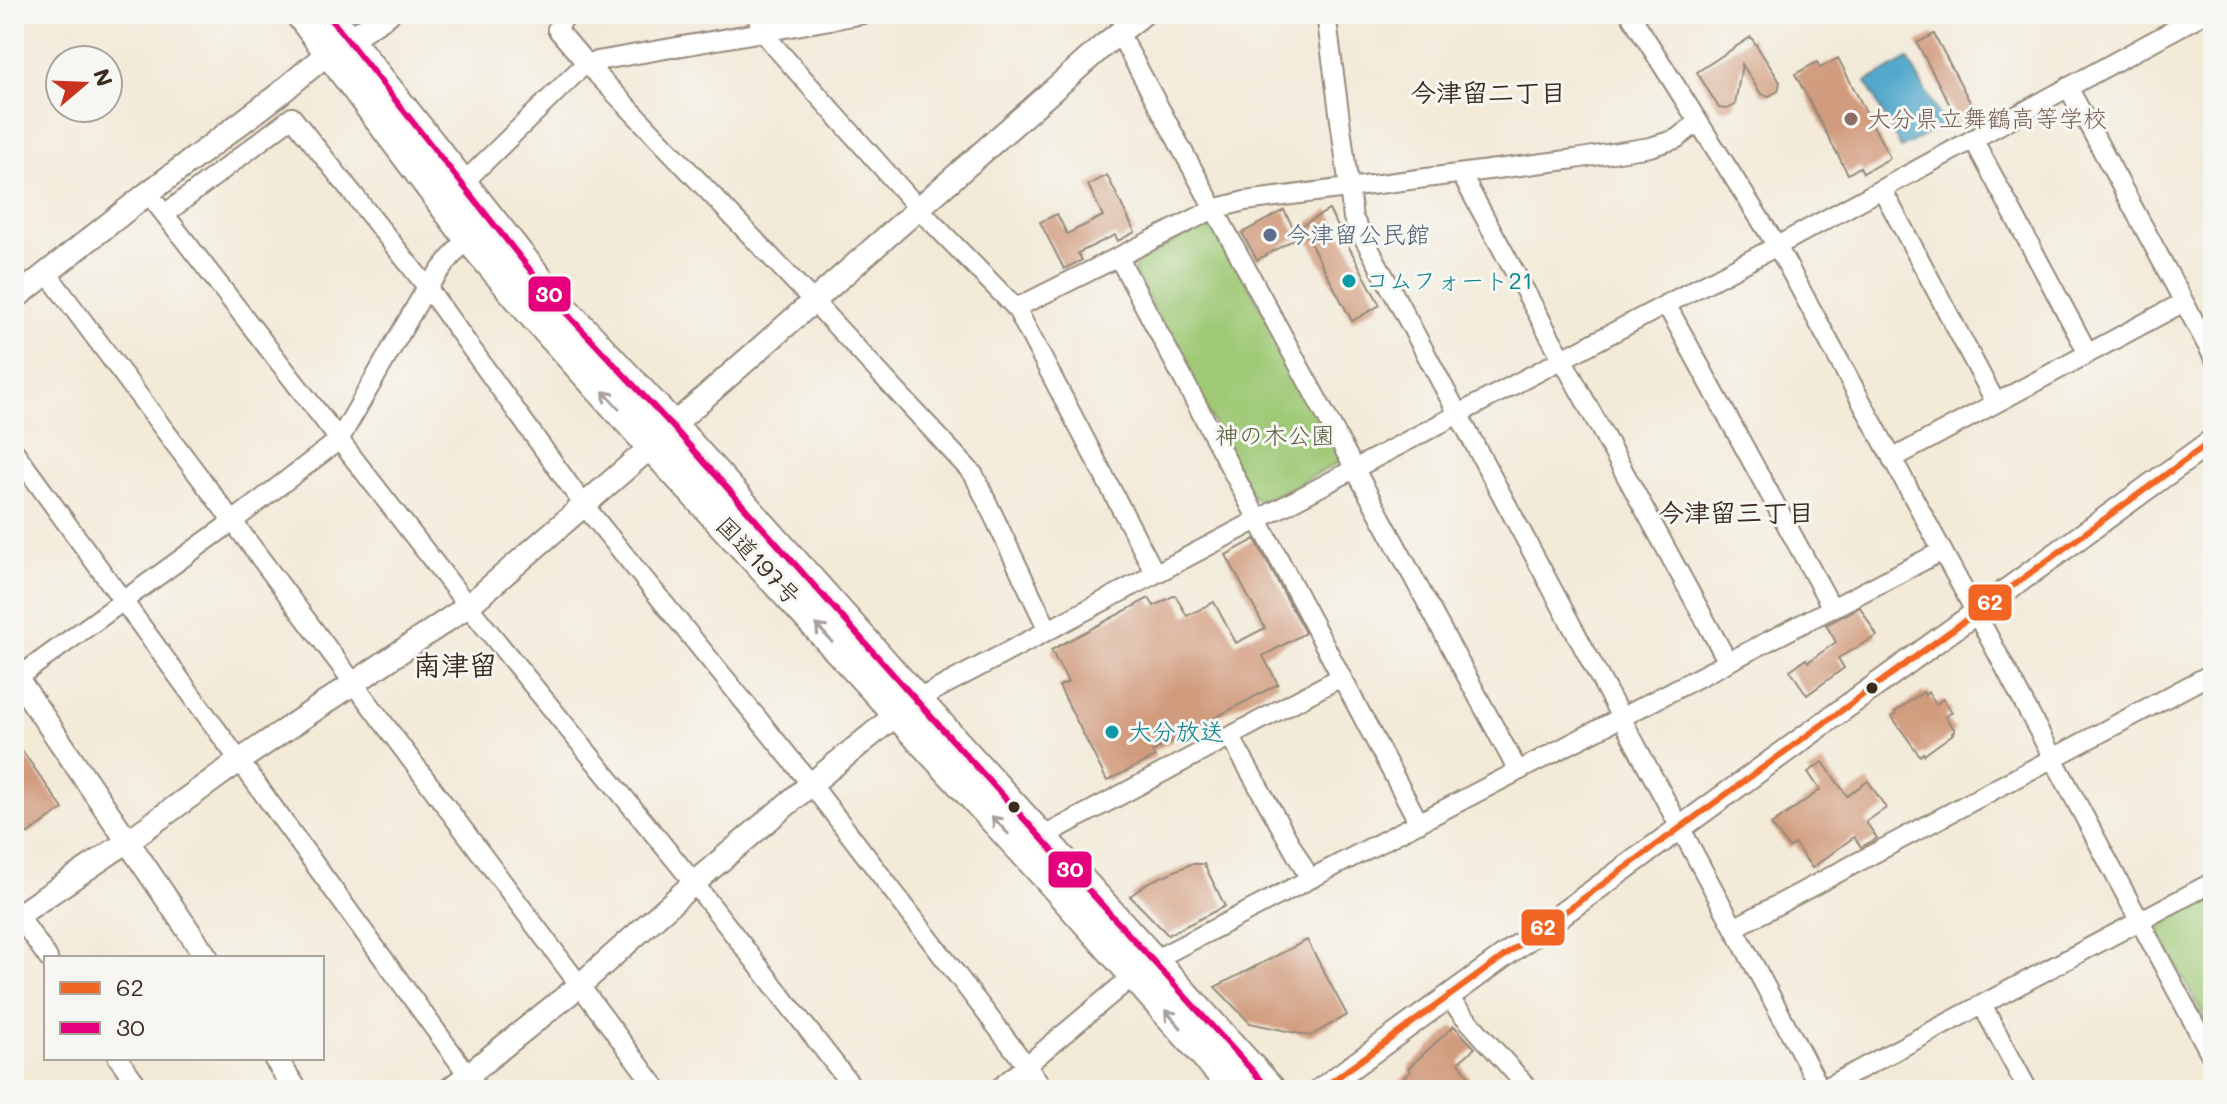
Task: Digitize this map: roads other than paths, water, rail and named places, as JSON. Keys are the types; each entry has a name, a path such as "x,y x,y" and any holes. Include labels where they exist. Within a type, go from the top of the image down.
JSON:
{"highway":[{"name":"国道197号","path":"301,14 339,45 463,183 662,436 906,706 1047,876 1270,1090"},
{"name":"国道197号","path":"327,14 339,45 468,236 535,316 662,436"},
{"name":"国道197号","path":"906,706 1042,837 1237,1090"}],"street":[{"path":"14,299 339,45 388,14"},
{"path":"544,14 562,21 586,63 974,475 1048,630"},
{"path":"756,14 763,32 919,209 1016,308 1155,573"},
{"path":"463,183 586,63 864,14"},
{"path":"46,956 16,916 468,606 1143,14"},
{"path":"1326,14 1353,218 1821,1090 2213,882"},
{"path":"1630,14 1777,246 2213,1059"},
{"path":"449,1090 474,1082 694,883 906,706 1777,246 2206,14 2213,22"},
{"path":"1119,33 1518,771"},
{"path":"2068,87 2213,356"},
{"path":"165,214 292,117 427,287 583,504 811,784 1045,1090"},
{"path":"1016,308 1214,209 1245,201 1650,147 1676,139 1698,122"},
{"path":"1973,139 2088,353"},
{"path":"1461,174 1728,662"},
{"path":"1882,189 1996,403"},
{"path":"148,193 468,606 694,883 855,1090"},
{"path":"206,956 16,676 124,602 339,440 427,287 468,236"},
{"path":"1119,258 1419,823"},
{"path":"47,273 658,1090"},
{"path":"1892,459 2184,302"},
{"path":"1666,304 1832,608"},
{"path":"1320,1090 2213,440"},
{"path":"14,451 474,1082"},
{"path":"997,1090 1144,968 1942,551"},
{"path":"1734,928 2213,673"},
{"path":"1042,837 1341,677"},
{"path":"1230,736 1310,879"},
{"path":"1447,997 1530,1090"},
{"path":"1982,1005 2028,1090"},
{"path":"119,1060 141,1090"},
{"path":"276,1060 296,1090"}],"water":[{"path":"1908,59 1944,125 1901,148 1866,82"}],"place":[{"name":"大分県立舞鶴高等学校","path":"1851,119"},
{"name":"今津留公民館","path":"1270,235"},
{"name":"コムフォート21","path":"1349,281"},
{"name":"大分放送","path":"1112,732"}],"district":[{"name":"今津留二丁目","path":"1488,93"},
{"name":"今津留三丁目","path":"1736,513"},
{"name":"南津留","path":"455,665"}],"park label":[{"name":"神の木公園","path":"1275,436"}]}
